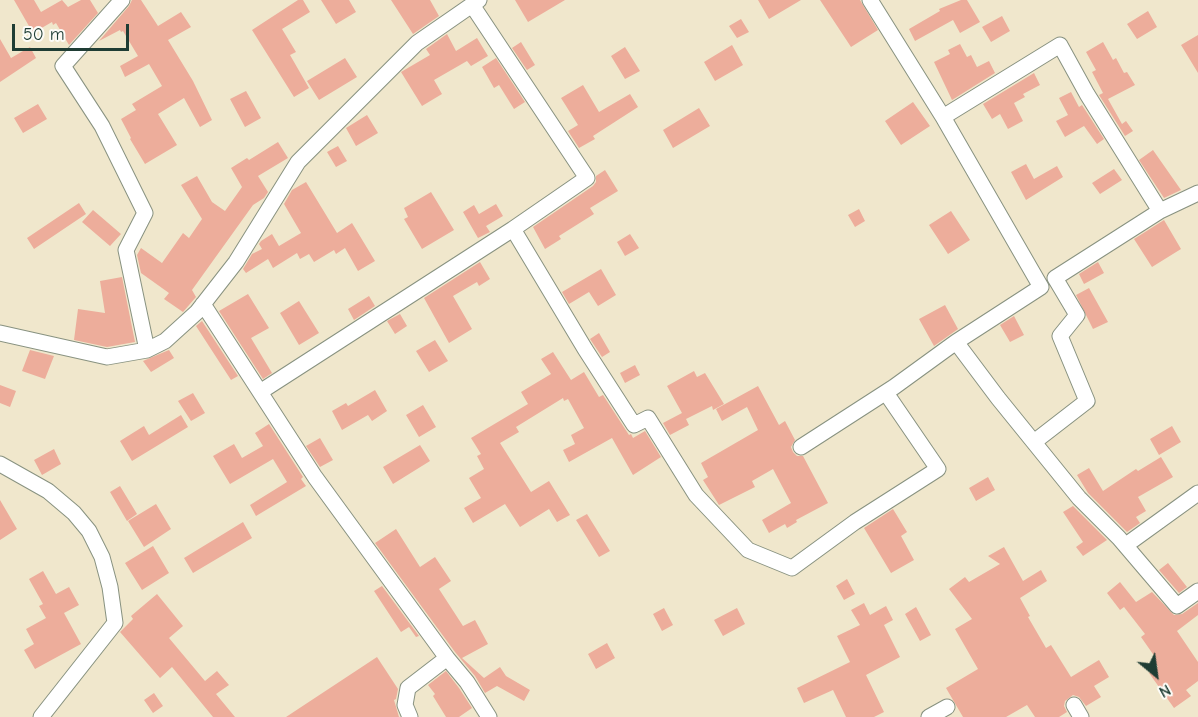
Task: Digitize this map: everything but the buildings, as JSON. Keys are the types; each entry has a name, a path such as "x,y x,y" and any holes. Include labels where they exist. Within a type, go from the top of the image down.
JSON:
{"street":[{"path":"122,0 63,66 102,126 145,213 126,250 147,350"},
{"path":"870,0 943,117 1041,287"},
{"path":"0,333 107,357 147,350 165,341 203,304 236,262 298,162 417,43 476,3 587,178 260,392"},
{"path":"943,117 1060,45 1087,94 1160,211"},
{"path":"801,447 886,393 956,342 1055,278 1160,211 1198,193"},
{"path":"513,228 585,349 634,425 648,418 696,495 748,550 792,568 855,522 938,469 886,393"},
{"path":"1034,442 1087,401 1060,336 1077,315 1055,278"},
{"path":"203,304 315,477 467,682 489,717"},
{"path":"956,342 1079,498 1126,545 1177,606 1198,591"},
{"path":"0,464 48,491 74,513 89,531 102,557 110,587 115,623 41,717"},
{"path":"1126,545 1198,493"},
{"path":"410,717 405,705 408,688 447,658"},
{"path":"929,717 947,707"}]}
